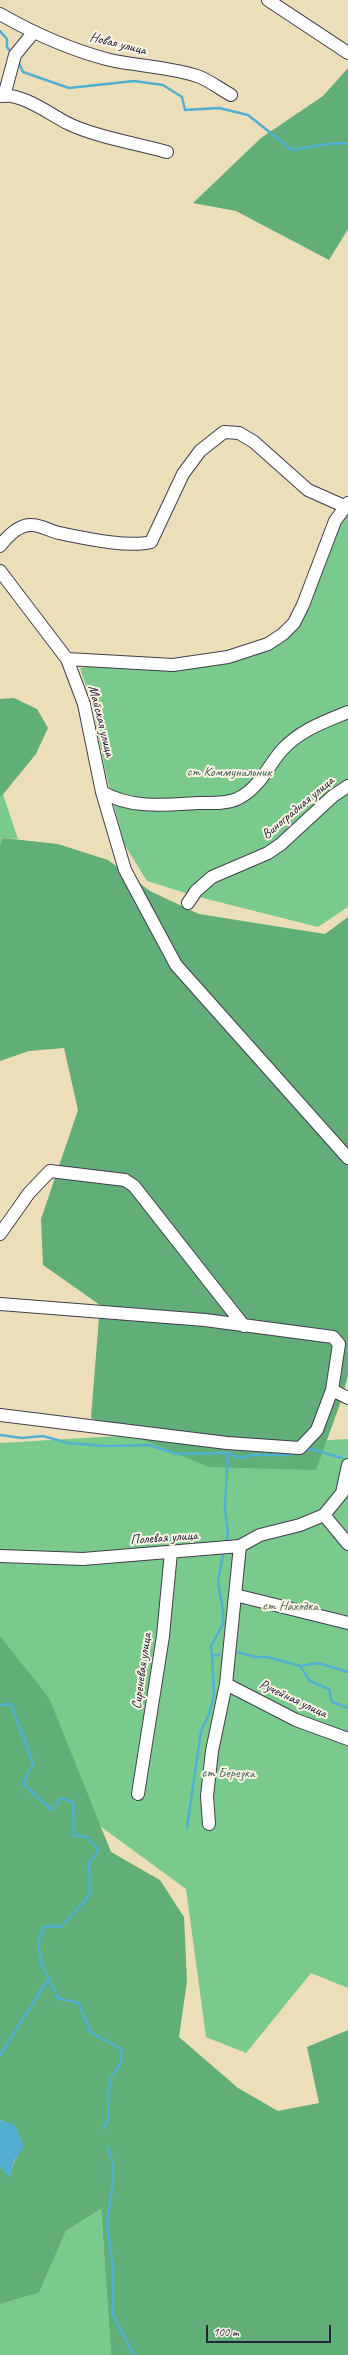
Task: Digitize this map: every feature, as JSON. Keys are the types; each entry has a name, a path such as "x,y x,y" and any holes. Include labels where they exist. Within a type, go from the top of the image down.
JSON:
{"street":[{"path":"268,0 348,54"},
{"name":"Новая улица","path":"0,14 33,33 54,42 108,59 199,76 231,95"},
{"path":"33,33 15,55 2,96 23,100 69,124 167,152"},
{"path":"0,546 20,527 32,525 58,532 107,541 141,545 151,542 183,474 200,451 224,432 239,433 254,442 308,490 346,504 335,521 303,605 294,623 283,634 268,644 228,657 173,665 67,659"},
{"name":"Майская улица","path":"0,571 67,659 84,704 102,792 125,870 176,965 348,1158"},
{"path":"102,792 113,798 154,805 219,803 237,799 259,782 282,750 298,736 314,726 348,712"},
{"name":"Виноградная улица","path":"188,903 196,891 212,877 268,853 281,844 333,796 348,786"},
{"path":"0,1234 29,1193 50,1171 125,1180 134,1186 244,1326"},
{"path":"0,1304 205,1320 333,1337 339,1344 332,1390 317,1430 300,1448 227,1443 0,1415"},
{"path":"332,1390 348,1398"},
{"path":"348,1465 345,1493 324,1514 348,1544"},
{"name":"Полевая улица","path":"0,1556 83,1559 214,1549 236,1546 260,1536 300,1525 324,1514"},
{"path":"209,1824 208,1796 212,1751 226,1684 235,1595 236,1546"},
{"name":"Сиреневая улица","path":"138,1794 163,1636 171,1552"},
{"path":"235,1595 348,1623"},
{"name":"Ручейная улица","path":"226,1684 296,1720 348,1739"}],"green space":[{"path":"348,68 348,229 329,260 236,211 193,203 261,138 323,96"},
{"name":"ст Коммунальник","path":"348,498 348,907 318,927 195,896 147,881 124,844 106,774 92,703 80,668 157,661 216,653 243,646 266,637 285,623 295,611"},
{"path":"14,698 37,709 48,728 36,754 0,798 0,699"},
{"path":"3,794 18,839 3,838 0,844 0,798"},
{"path":"3,838 58,844 108,860 150,891 199,914 325,934 348,917 348,1376 339,1407 316,1470 209,1467 91,1418 100,1305 43,1265 41,1219 78,1110 64,1048 29,1051 0,1061 0,844"},
{"name":"ст Березка","path":"170,1433 294,1442 348,1439 348,1988 311,1973 246,2053 206,2037 186,1889 100,1826 0,1666 0,1443"},
{"path":"0,1636 49,1698 111,1852 160,1880 184,1917 187,1981 179,2037 238,2088 278,2111 319,2103 307,2047 348,2030 348,2355 111,2355 101,2209 66,2231 39,2293 0,2304 0,2167 10,2177 14,2162 23,2145 15,2126 0,2120"},
{"path":"101,2209 111,2355 0,2355 0,2304 39,2293 66,2231"}],"water":[{"path":"0,2120 15,2125 24,2146 14,2161 10,2178 0,2167"}],"waterway":[{"path":"0,31 7,39 7,47 9,50"},
{"path":"19,63 23,72 69,88 134,81 163,85 182,97 185,110 219,108 248,115 292,150 327,144 348,143"},
{"path":"0,1435 22,1438 43,1436 68,1443 106,1446 149,1445 177,1454 228,1453 241,1458 252,1455 287,1455 295,1453"},
{"path":"304,1451 311,1449 342,1458"},
{"path":"226,1544 228,1534 225,1507 228,1453"},
{"path":"219,1655 212,1656 211,1646 223,1624 223,1611 218,1581 224,1550"},
{"path":"237,1652 256,1657 268,1657 300,1666 310,1681 329,1689 332,1702 348,1708"},
{"path":"187,1828 201,1731 209,1714 214,1695 212,1656"},
{"path":"300,1666 318,1663 348,1672"},
{"path":"0,1705 11,1704 33,1764 23,1783 52,1810 61,1798 73,1802 74,1835 87,1837 99,1850 89,1864 90,1895 61,1927 44,1926 38,1945 42,1965 58,1998 79,2003 90,2032 121,2049 120,2065 111,2077 108,2096 109,2117 104,2128"},
{"path":"0,2055 49,1978"},
{"path":"108,2147 113,2165 112,2189 107,2223 113,2269 113,2315 134,2355"}],"park label":[{"name":"ст Находка","path":"290,1606"}]}
